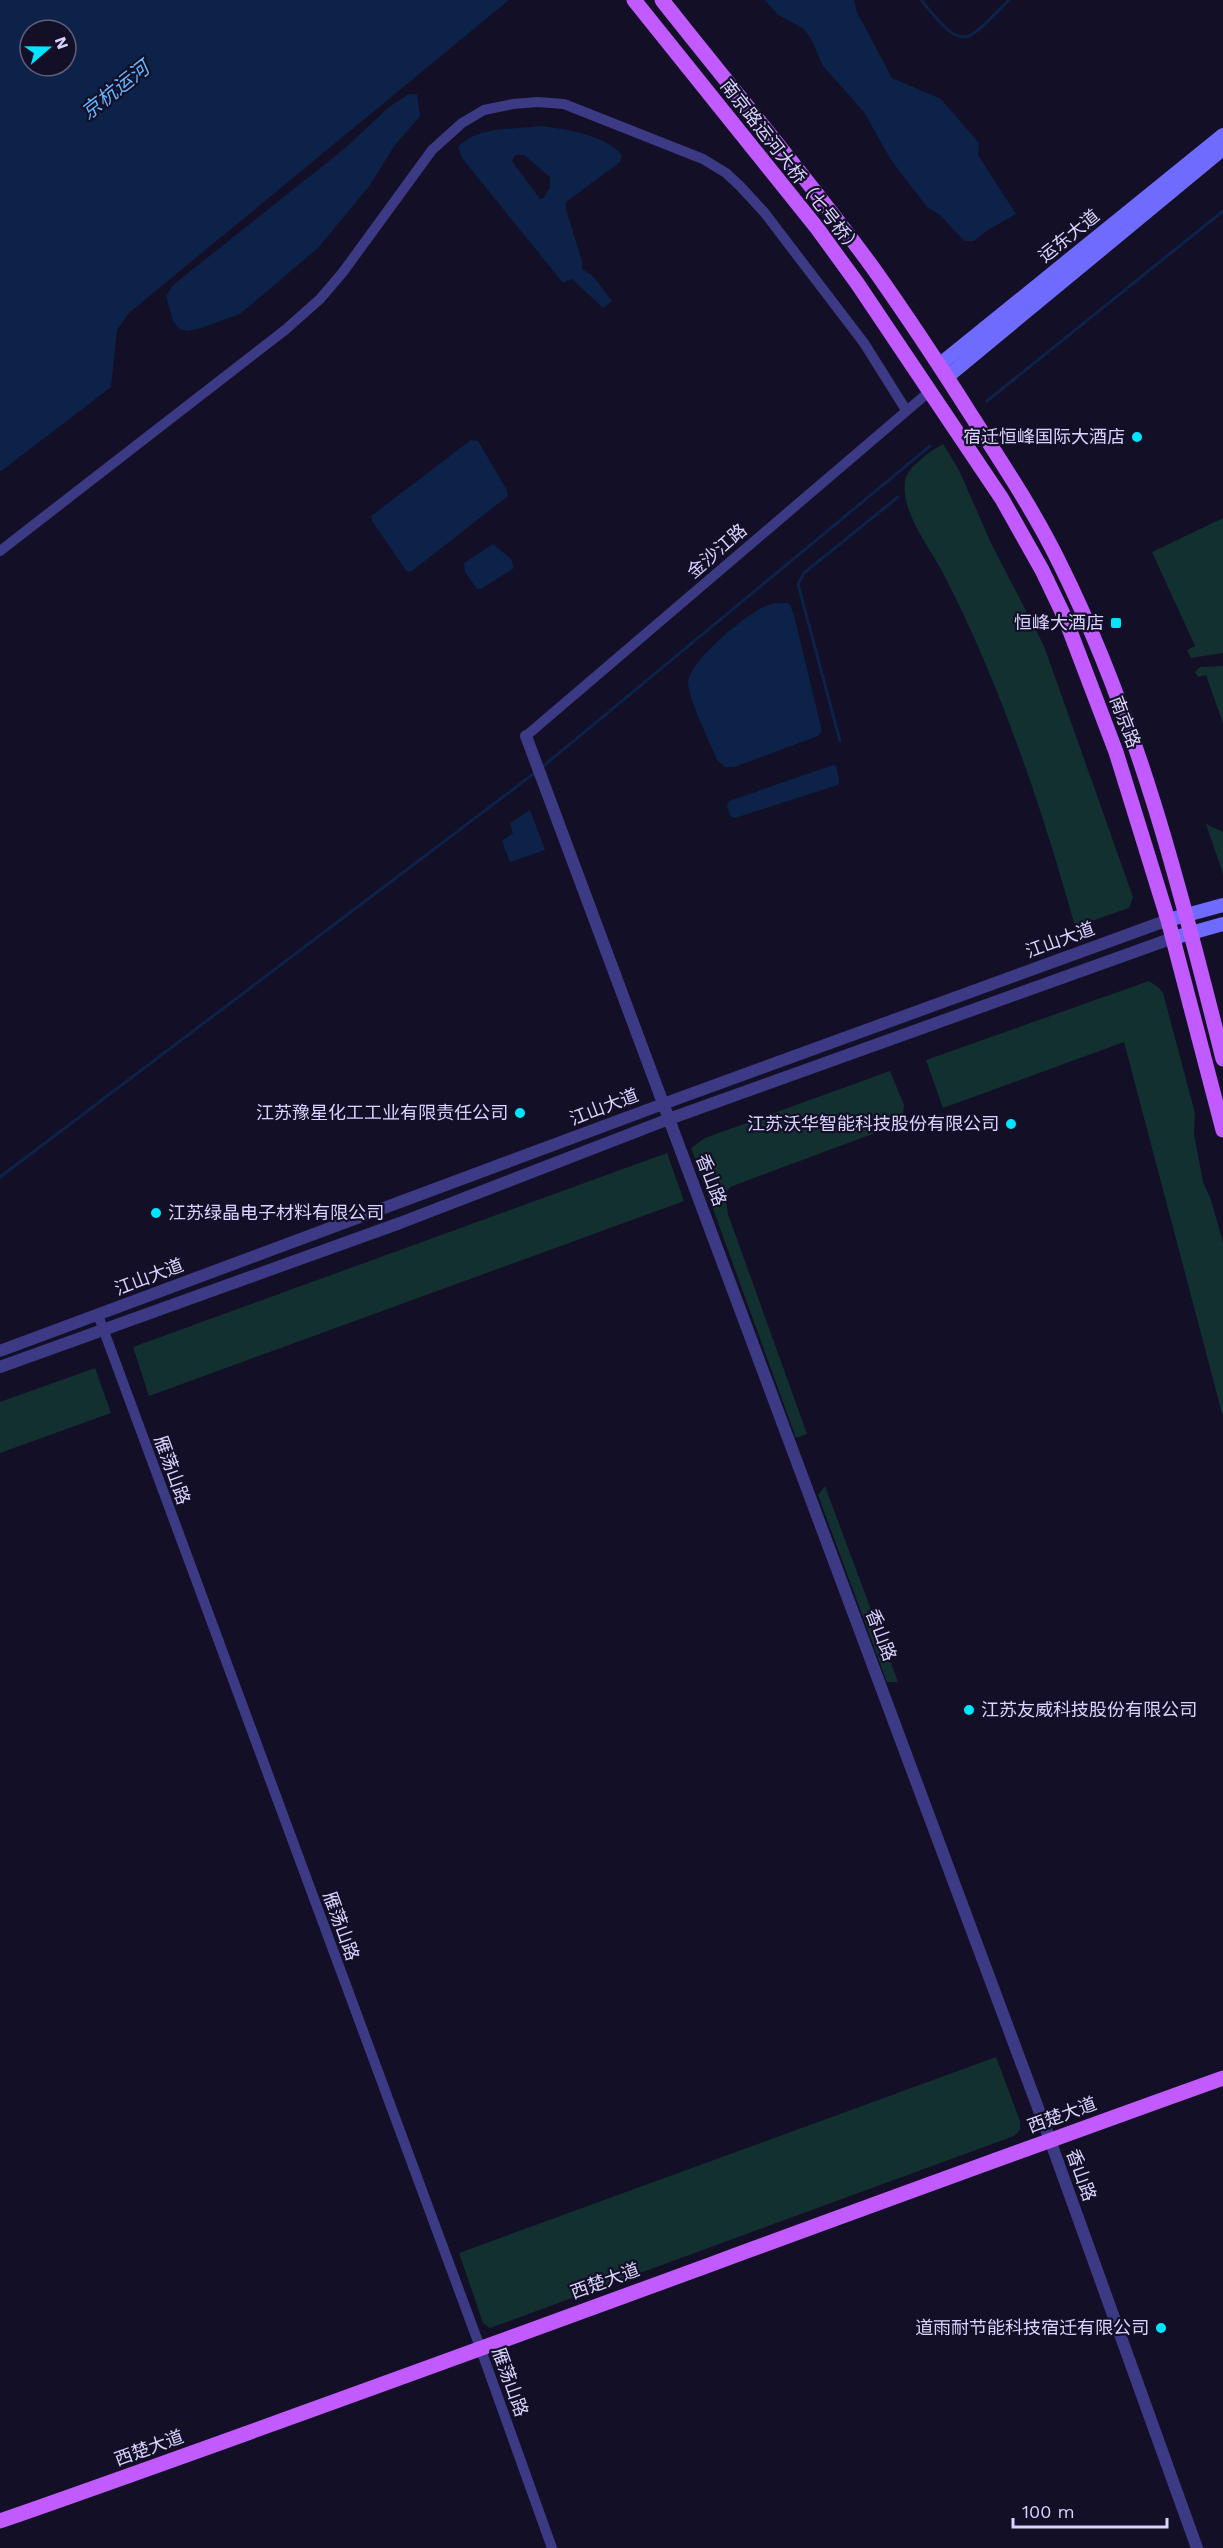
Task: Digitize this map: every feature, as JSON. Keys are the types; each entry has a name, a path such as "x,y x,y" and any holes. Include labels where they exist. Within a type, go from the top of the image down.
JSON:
{"main road":[{"name":"南京路运河大桥（七号桥）","path":"634,0 817,228 911,362"},
{"name":"南京路运河大桥（七号桥）","path":"662,0 828,209 874,270 926,347"},
{"name":"运东大道","path":"943,371 1223,135"},
{"name":"运东大道","path":"943,371 1223,149"},
{"name":"南京路","path":"926,347 1019,488 1058,560 1083,613 1134,746 1191,932 1223,1059"},
{"name":"南京路","path":"911,362 1002,499 1042,570 1065,618 1116,752 1168,920 1223,1130"},
{"name":"江山大道","path":"1168,920 1223,905"},
{"name":"江山大道","path":"1173,938 1223,924"},
{"name":"西楚大道","path":"0,2521 183,2457 1223,2078"}],"street":[{"path":"0,551 285,330 320,299 343,272 432,150 462,123 484,110 513,104 538,102 564,105 703,159 726,173 764,212 864,343 906,410"},
{"name":"金沙江路","path":"526,736 930,391"},
{"name":"香山路","path":"526,736 1050,2140 1197,2548"},
{"name":"江山大道","path":"0,1351 663,1104 1168,920"},
{"name":"江山大道","path":"0,1367 400,1223 669,1119 1173,938"},
{"name":"雁荡山路","path":"98,1315 480,2347 552,2548"}],"green space":[{"path":"943,444 959,470 991,543 1044,646 1133,897 1129,908 1080,925 1074,923 1033,789 982,656 943,573 917,529 907,505 905,481 910,470"},
{"path":"1223,518 1223,653 1191,658 1187,650 1195,646 1152,552"},
{"path":"1223,666 1223,723 1206,675 1198,677 1195,672 1200,667"},
{"path":"1206,824 1223,832 1223,874 1221,868"},
{"path":"1149,981 1163,993 1195,1113 1194,1134 1203,1182 1210,1197 1223,1242 1223,1417 1124,1042 943,1108 926,1060"},
{"path":"890,1071 904,1105 902,1123 730,1187 725,1194 728,1214 807,1434 796,1438 691,1148 705,1138"},
{"path":"667,1153 684,1201 149,1396 133,1347"},
{"path":"95,1368 111,1413 0,1453 0,1402"},
{"path":"825,1486 898,1682 887,1682 818,1495"},
{"path":"996,2057 1020,2121 1020,2130 1014,2136 490,2328 483,2323 459,2253"}],"water":[{"name":"京杭运河","path":"0,0 509,0 129,313 117,330 111,387 0,472"},
{"path":"765,0 854,0 857,12 892,78 941,99 979,143 978,155 1016,214 974,241 964,241 940,215 927,207 891,160 864,112 823,66 804,29 777,14"},
{"path":"409,94 417,94 420,116 395,145 370,185 318,248 240,314 201,328 187,331 179,329 173,321 166,296 173,285 344,149 389,107"},
{"path":"539,126 595,137 622,155 620,162 566,202 566,209 582,261 582,269 593,276 612,301 603,308 572,279 563,283 462,158 458,147 475,135 485,132","holes":["515,155 524,155 550,177 550,187 543,199 540,199 512,161"]},
{"path":"471,440 478,441 507,490 508,496 412,571 407,572 372,521 371,516"},
{"path":"493,544 511,559 514,568 481,589 477,589 465,572 464,563"},
{"path":"787,603 794,615 822,731 818,736 734,767 725,767 717,760 696,711 689,691 688,683 691,674 708,651 747,617 768,605"},
{"path":"833,765 836,766 838,785 735,818 730,816 727,806 729,801"},
{"path":"530,810 545,850 510,862 502,841 513,833 510,823"}],"waterway":[{"path":"921,0 947,29 964,37 973,34 1009,0"},
{"path":"987,401 1223,211"},
{"path":"541,768 930,446"},
{"path":"840,741 798,584 804,573 898,497"},
{"path":"0,1177 536,772"}],"place":[{"name":"宿迁恒峰国际大酒店","path":"1137,437"},
{"name":"恒峰大酒店","path":"1116,623"},
{"name":"江苏豫星化工工业有限责任公司","path":"520,1113"},
{"name":"江苏沃华智能科技股份有限公司","path":"1011,1124"},
{"name":"江苏绿晶电子材料有限公司","path":"156,1213"},
{"name":"江苏友威科技股份有限公司","path":"969,1710"},
{"name":"道雨耐节能科技宿迁有限公司","path":"1161,2328"}]}
